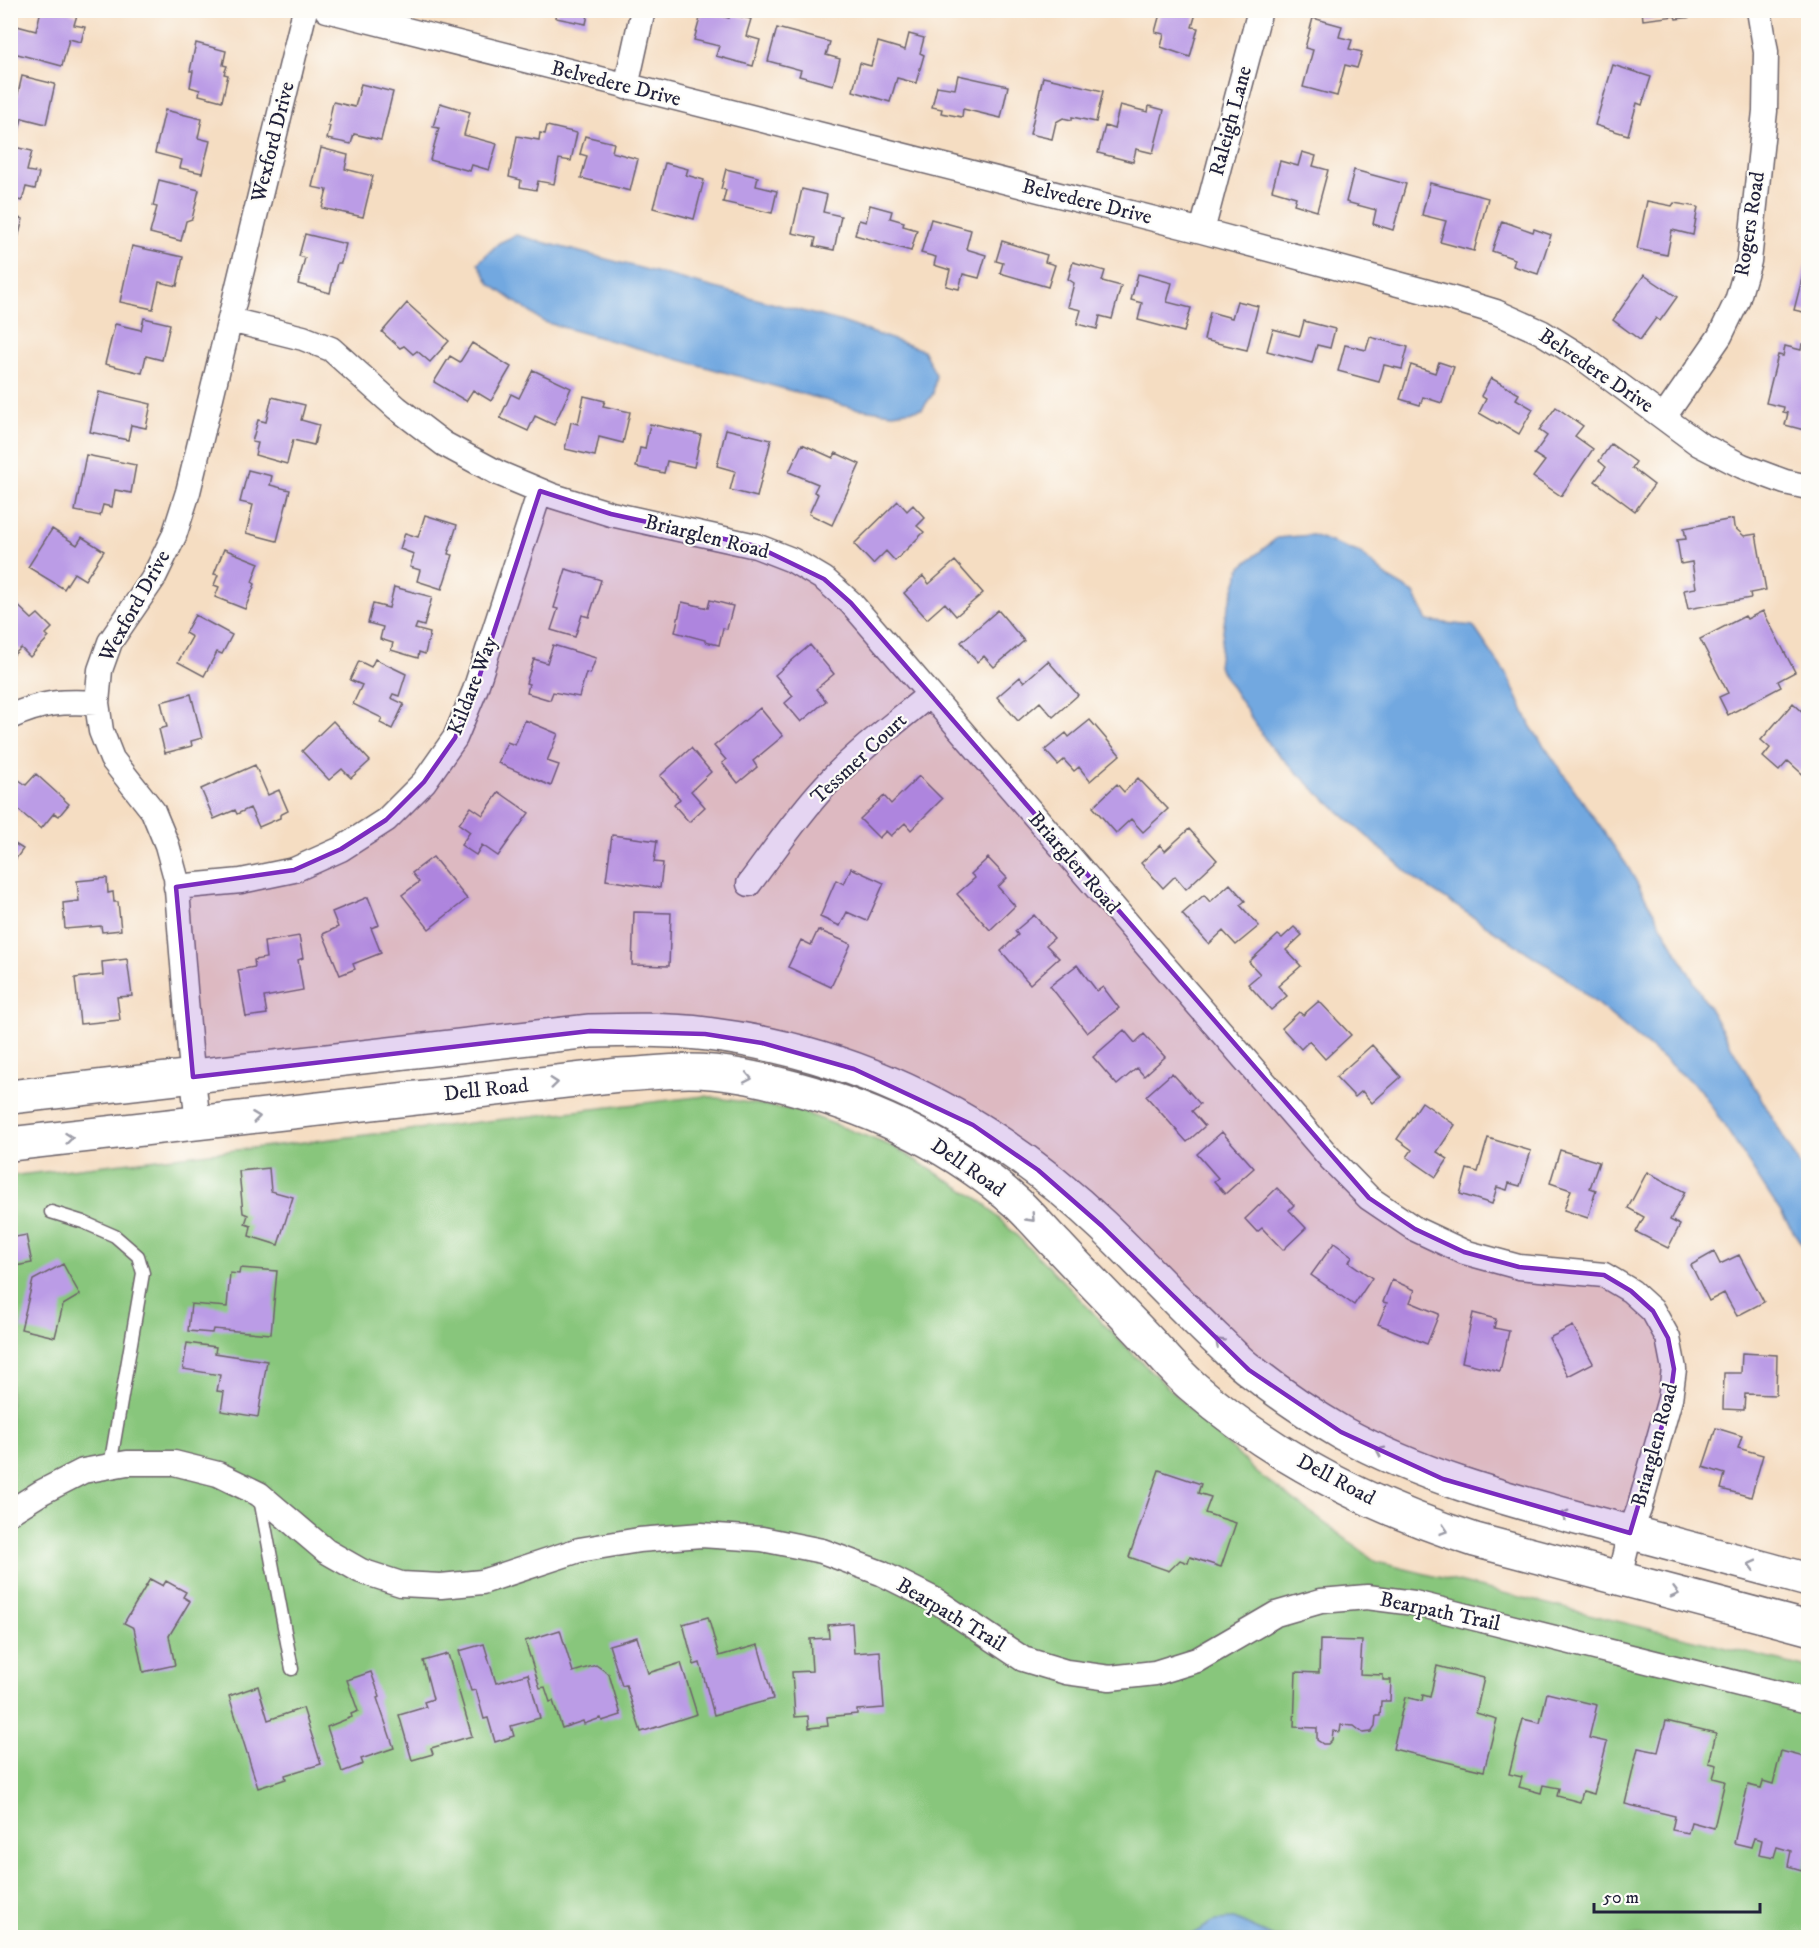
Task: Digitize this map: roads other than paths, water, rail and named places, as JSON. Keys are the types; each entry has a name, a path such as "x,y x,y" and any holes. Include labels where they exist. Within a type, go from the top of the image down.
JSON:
{"main road":[{"name":"Dell Road","path":"10,1097 590,1031 637,1030 705,1034 762,1043 829,1059 900,1086 964,1120 1038,1170 1102,1226 1249,1370 1341,1432 1443,1479 1630,1533 1809,1580"},
{"name":"Dell Road","path":"10,1144 619,1076 690,1071 736,1075 777,1083 835,1099 873,1113 926,1139 982,1175 1018,1204 1191,1386 1260,1438 1325,1476 1390,1509 1434,1527 1475,1540 1809,1628"}],"street":[{"name":"Wexford Drive","path":"198,1124 176,886 167,844 153,812 112,759 101,731 97,703 100,670 110,642 153,579 174,536 188,492 305,10"},
{"name":"Belvedere Drive","path":"327,10 1202,231 1496,312 1541,332 1583,358 1699,444 1743,466 1785,482 1809,487"},
{"path":"626,87 643,10"},
{"name":"Raleigh Lane","path":"1202,231 1260,10"},
{"name":"Rogers Road","path":"1664,417 1720,336 1737,301 1749,261 1765,111 1766,52 1759,10"},
{"name":"Briarglen Road","path":"230,320 303,338 331,349 397,408 444,444 498,473 611,514 756,546 792,560 824,579 851,603 1330,1158 1369,1198 1415,1229 1464,1252 1519,1267 1604,1275 1631,1291 1653,1311 1668,1338 1674,1369 1670,1399 1619,1578"},
{"name":"Kildare Way","path":"176,886 241,881 294,870 341,849 386,820 424,782 455,738 475,690 540,490"},
{"name":"Tessmer Court","path":"749,884 825,786 928,694"},
{"path":"10,717 61,701 97,703"},
{"name":"Bearpath Trail","path":"10,1512 82,1471 128,1463 174,1463 218,1474 260,1494 326,1551 362,1571 401,1584 441,1586 482,1582 579,1550 639,1539 701,1535 762,1539 822,1551 881,1573 935,1600 1023,1659 1066,1672 1110,1678 1155,1673 1197,1660 1276,1614 1321,1601 1367,1597 1414,1603 1809,1701"}],"lane":[{"path":"51,1212 83,1222 115,1236 138,1256 143,1273 110,1466"},
{"path":"260,1494 292,1669"}],"water":[{"path":"516,235 839,321 923,350 936,375 933,394 922,409 893,413 853,408 544,322 490,284 478,263 499,243"},
{"path":"1312,535 1360,553 1390,579 1414,593 1427,621 1473,626 1508,677 1531,727 1626,864 1803,1171 1808,1184 1808,1254 1701,1090 1561,974 1416,880 1316,791 1269,745 1218,666 1225,617 1241,567 1277,538"},
{"path":"1234,1919 1274,1937 1187,1937 1217,1920"}]}
